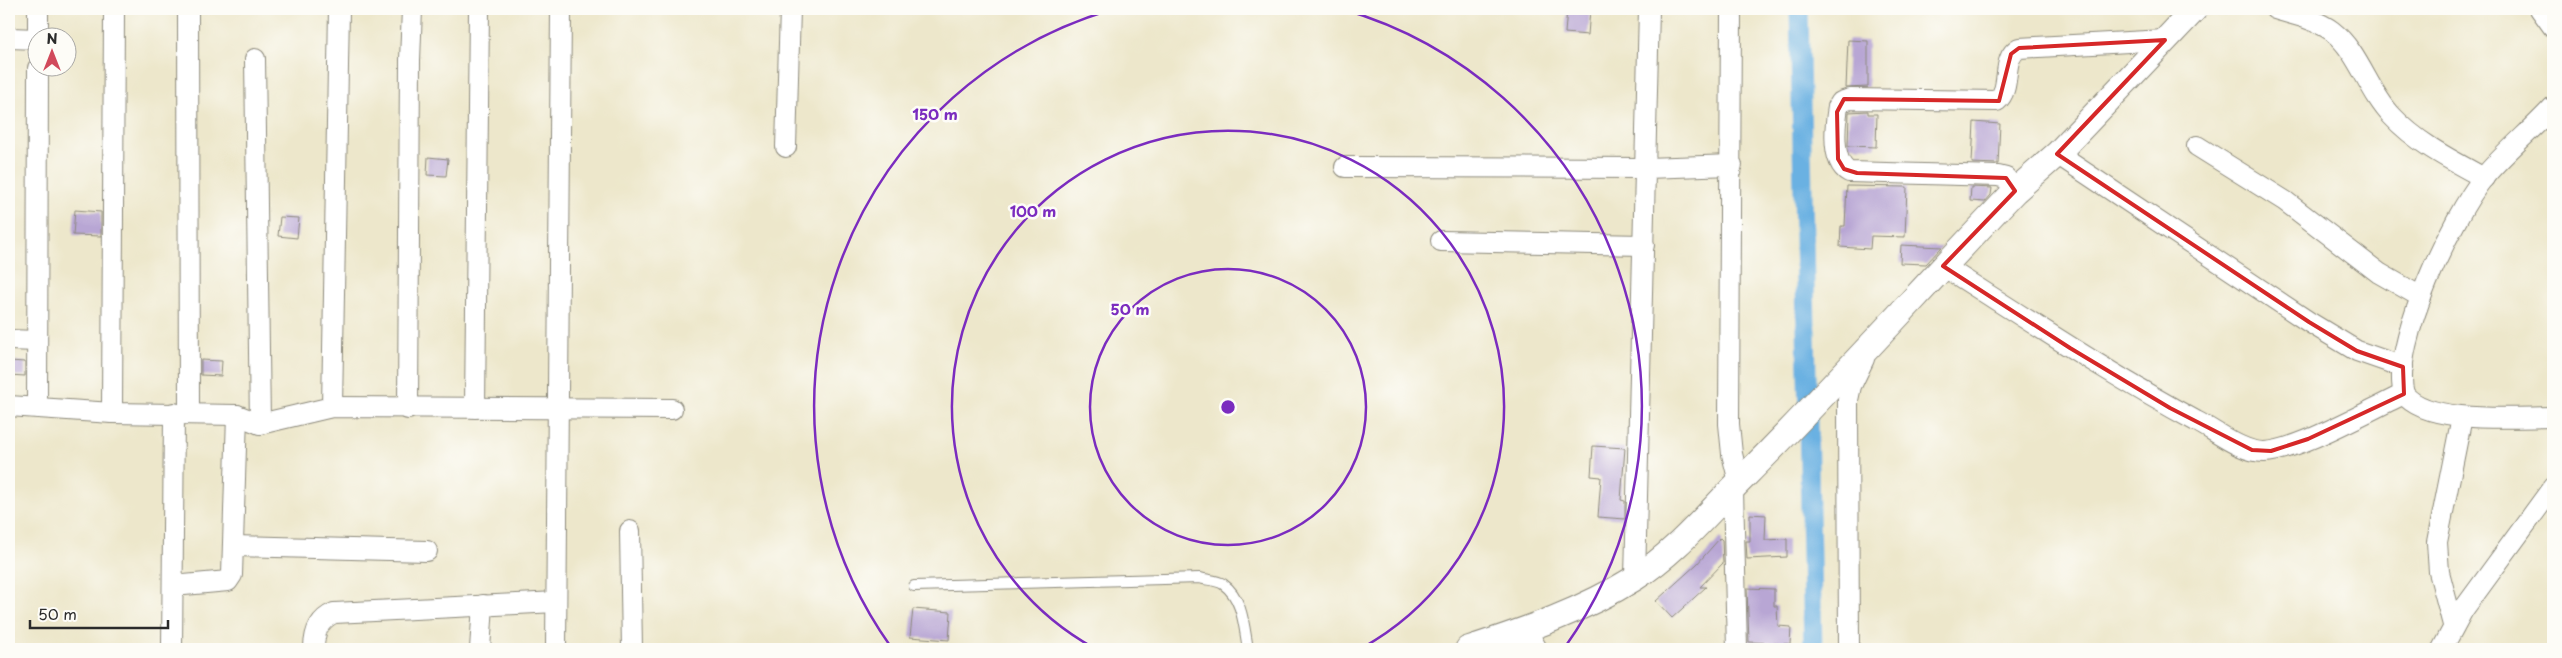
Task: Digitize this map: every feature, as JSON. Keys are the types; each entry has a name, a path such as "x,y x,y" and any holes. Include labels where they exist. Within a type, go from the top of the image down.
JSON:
{"street":[{"path":"38,9 38,28"},
{"path":"112,413 114,9"},
{"path":"172,649 181,414 188,9"},
{"path":"332,407 338,9"},
{"path":"408,408 412,9"},
{"path":"475,408 478,9"},
{"path":"556,649 561,9"},
{"path":"786,147 790,9"},
{"path":"1635,578 1649,9"},
{"path":"1731,9 1732,165 1729,424 1736,486 1737,649"},
{"path":"1468,649 1531,640 1585,606 1635,578 1662,559 1842,377 2015,191 2057,154 2195,9"},
{"path":"2275,9 2319,24 2332,31 2343,42 2378,100 2391,115 2424,143 2484,178"},
{"path":"2540,9 2553,27"},
{"path":"9,38 28,38"},
{"path":"2015,191 2006,178 1998,176 1849,172 1840,165 1837,152 1837,112 1841,102 1850,99 1997,101 2003,94 2011,54 2019,48 2165,40"},
{"path":"256,59 260,424"},
{"path":"37,407 38,78"},
{"path":"2553,107 2484,178 2453,227 2422,297 2402,367 2404,394 2414,403 2424,408 2462,417 2553,417"},
{"path":"2197,146 2285,201 2379,273 2422,297"},
{"path":"2057,154 2341,342 2369,357 2402,367"},
{"path":"1345,167 1646,168 1732,165"},
{"path":"1441,241 1644,245"},
{"path":"1944,266 2070,348 2170,408 2252,450 2271,451 2300,442 2404,394"},
{"path":"9,340 37,341"},
{"path":"1849,649 1848,400 1851,386 1870,346"},
{"path":"9,406 112,413 237,415 260,424 332,407 672,409"},
{"path":"173,586 228,581 232,576 237,415"},
{"path":"2453,625 2438,572 2437,542 2462,417"},
{"path":"2442,649 2453,625 2498,560 2553,487"},
{"path":"630,531 632,649"},
{"path":"234,546 427,551"},
{"path":"314,649 318,625 323,617 334,613 556,602"},
{"path":"480,649 483,605"}],"lane":[{"path":"914,586 1200,578 1222,583 1234,595 1242,617 1248,649"}],"highlighted area":[{"path":"2165,40 2057,154 2309,322 2357,351 2403,367 2404,394 2308,439 2271,451 2252,450 2170,408 2070,348 1943,266 2015,191 2006,178 1857,173 1844,169 1838,159 1837,112 1844,99 1999,101 2011,54 2019,48"}],"building":[{"path":"1567,9 1590,9 1588,35 1565,33"},
{"path":"1848,40 1868,41 1868,87 1846,88"},
{"path":"1868,111 1868,114 1877,114 1876,147 1848,146 1849,112"},
{"path":"1974,122 2000,124 1998,164 1972,163"},
{"path":"428,157 448,159 446,176 427,175"},
{"path":"1847,186 1907,187 1905,237 1871,236 1870,249 1840,247 1841,226 1845,226"},
{"path":"1971,187 1992,188 1991,195 1985,202 1970,201"},
{"path":"75,210 101,212 101,236 73,235"},
{"path":"280,217 299,218 297,238 278,236"},
{"path":"1901,245 1942,247 1926,264 1900,263"},
{"path":"201,360 222,361 221,376 201,375"},
{"path":"9,361 25,362 25,376 9,375"},
{"path":"1593,446 1625,448 1621,500 1625,501 1625,519 1598,517 1601,477 1591,476"},
{"path":"1750,514 1766,515 1765,540 1787,539 1787,557 1747,559 1746,541 1750,541"},
{"path":"1720,538 1722,540 1723,563 1700,587 1706,587 1672,618 1656,601 1697,564"},
{"path":"1747,588 1774,589 1774,606 1777,606 1778,626 1791,627 1790,644 1749,642"},
{"path":"913,609 951,612 949,640 910,637"}],"waterway":[{"path":"1799,9 1813,649"}]}
